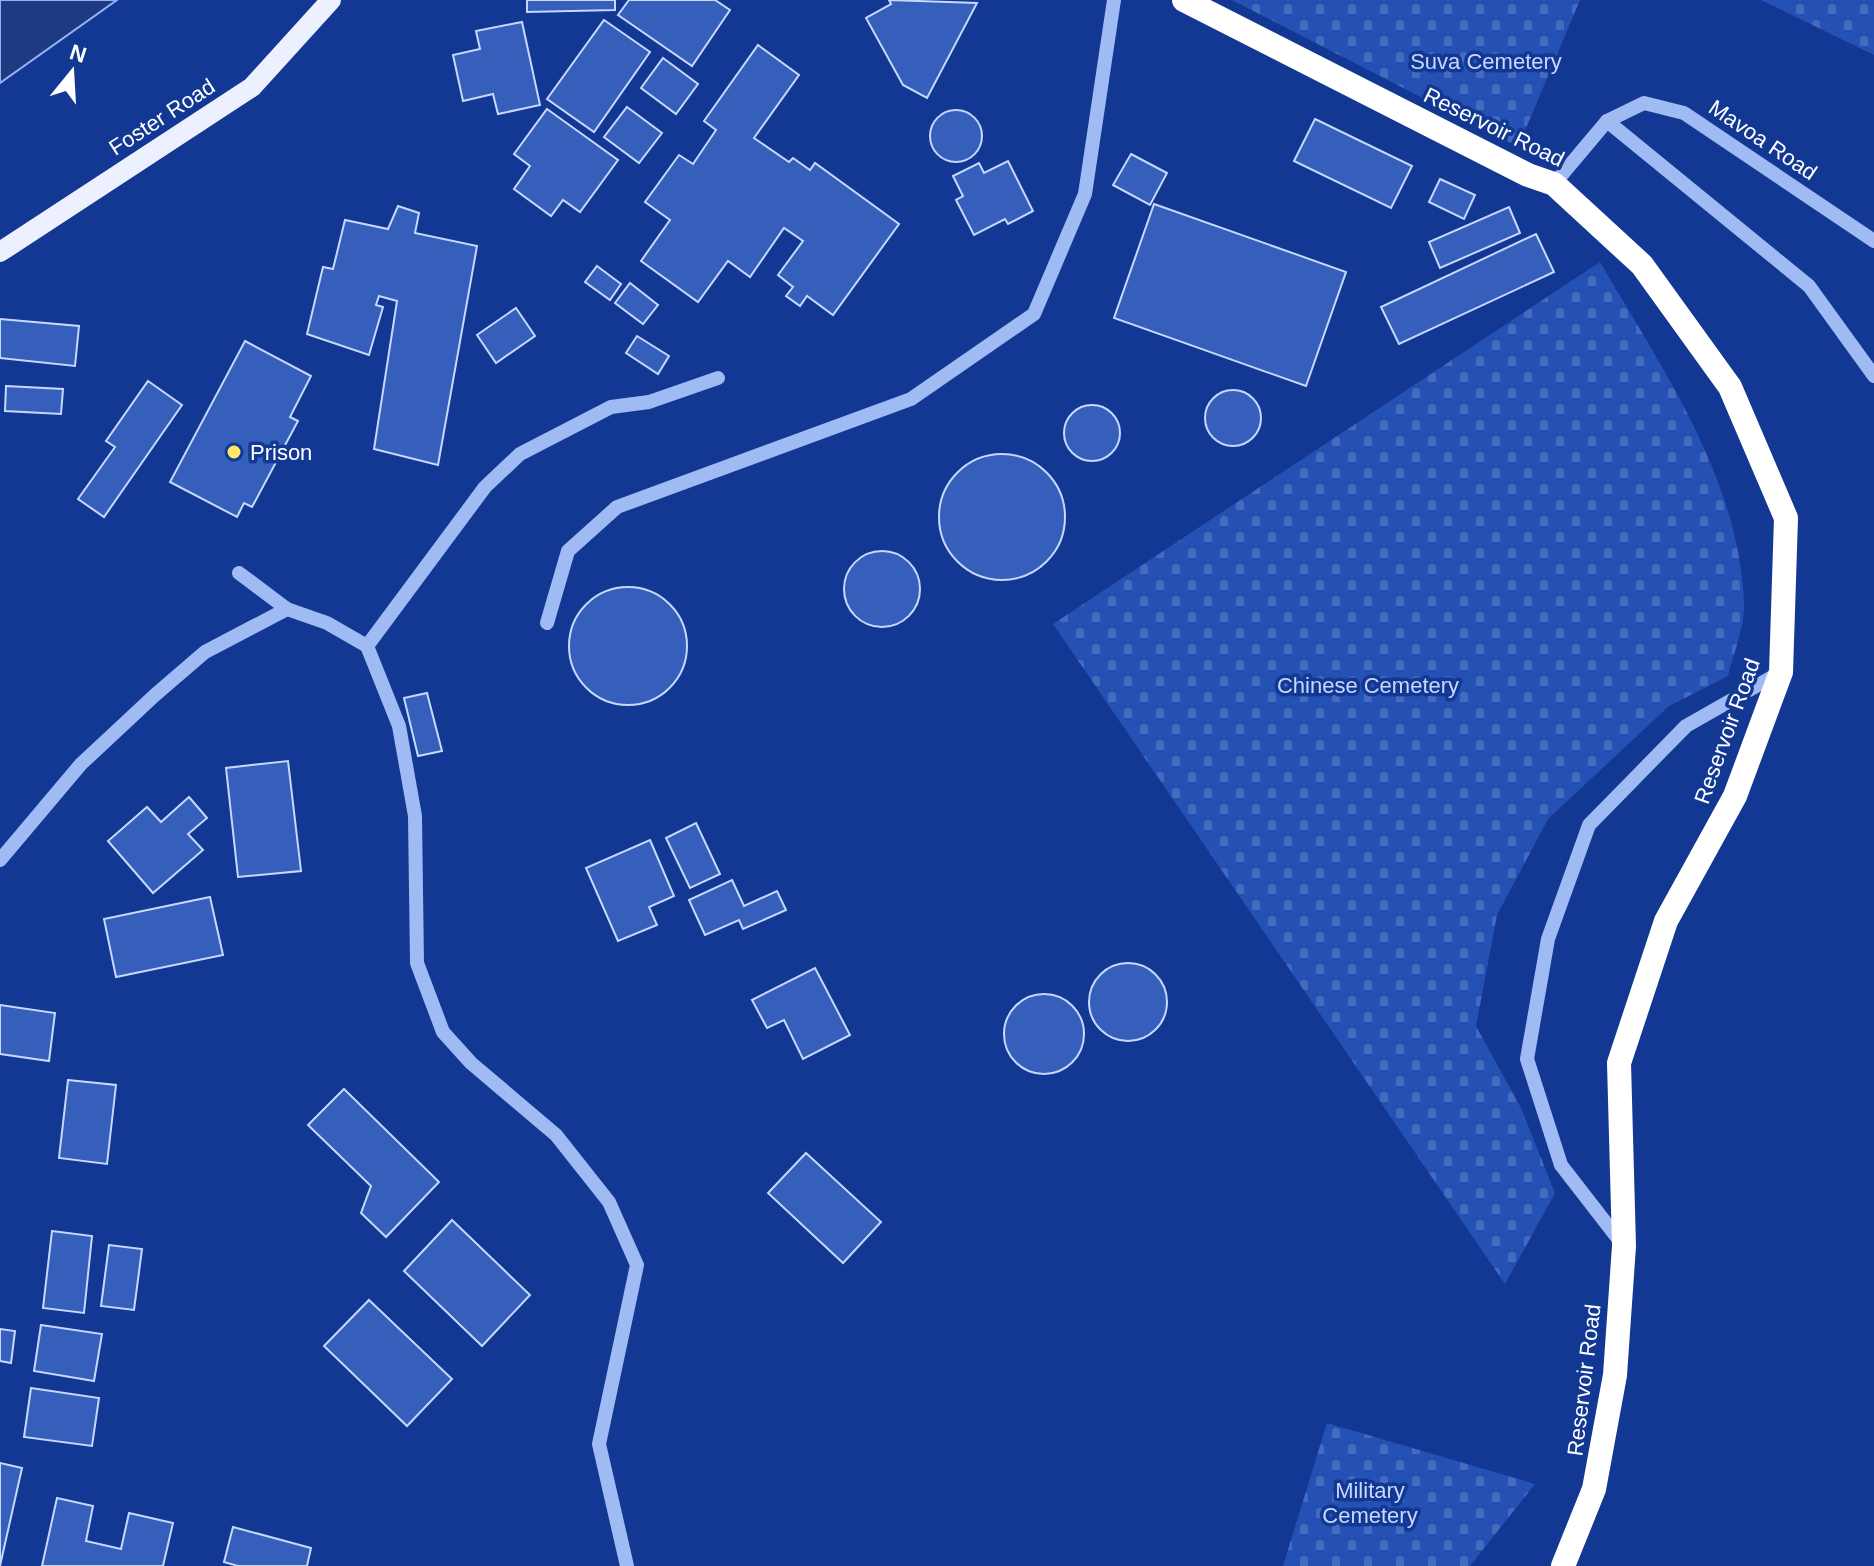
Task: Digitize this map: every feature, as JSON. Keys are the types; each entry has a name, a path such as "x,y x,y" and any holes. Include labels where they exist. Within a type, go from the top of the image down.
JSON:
{"highway":[{"name":"Reservoir Road","path":"1184,0 1528,175 1554,184 1642,265 1730,387 1786,518 1781,672 1735,796 1666,921 1619,1063 1624,1246 1615,1375 1607,1433 1594,1489 1563,1566"}],"main road":[{"name":"Foster Road","path":"0,252 252,87 331,0"}],"street":[{"path":"547,623 568,551 617,507 911,399 1034,314 1085,194 1114,0"},
{"name":"Mavoa Road","path":"1554,184 1607,121 1644,103 1684,113 1874,241"},
{"path":"1607,121 1809,286 1874,376"},
{"path":"367,646 485,487 520,454 611,407 649,402 718,378"},
{"path":"239,573 287,609 327,623 367,646 399,726 415,816 417,963 443,1032 471,1063 556,1135 609,1202 637,1265 599,1444 627,1566"},
{"path":"0,860 81,764 155,695 205,652 287,609"},
{"path":"1624,1246 1561,1165 1527,1059 1548,939 1589,825 1686,726 1781,672"}],"green space":[{"name":"Suva Cemetery","path":"1232,0 1580,0 1518,147"},
{"path":"1761,0 1874,0 1874,55"},
{"name":"Chinese Cemetery","path":"1600,262 1671,383 1713,469 1739,558 1744,613 1728,676 1669,706 1548,819 1497,915 1476,1026 1521,1108 1555,1193 1505,1284 1053,624"},
{"name":"Military Cemetery","path":"1327,1423 1535,1484 1470,1566 1283,1566"}],"shaded area":[{"path":"0,0 117,0 0,83"}],"building":[{"path":"527,0 615,0 615,10 527,12"},
{"path":"629,0 715,0 730,10 692,66 618,15"},
{"path":"889,0 977,3 927,98 903,85 866,18 891,4"},
{"path":"604,20 650,52 594,132 547,99"},
{"path":"522,22 540,105 498,114 493,94 463,101 453,55 480,49 476,31"},
{"path":"758,45 799,75 754,138 789,162 793,158 810,170 815,163 899,224 833,315 807,296 800,306 786,296 793,287 778,275 803,241 784,228 750,277 728,261 698,302 641,261 670,220 645,202 679,155 693,164 716,130 704,121"},
{"path":"663,58 698,84 676,114 641,88"},
{"path":"627,107 662,133 639,163 604,137"},
{"path":"547,109 618,160 580,212 563,200 551,216 514,189 530,166 514,154"},
{"path":"956,110 974,118 982,136 974,154 956,162 938,154 930,136 938,118"},
{"path":"1315,119 1412,166 1391,208 1294,161"},
{"path":"1131,154 1167,173 1150,205 1113,185"},
{"path":"1008,161 1033,211 1008,224 1005,219 974,235 956,200 963,196 953,176 979,163 984,173"},
{"path":"1440,179 1475,195 1464,219 1429,202"},
{"path":"1154,204 1346,272 1306,386 1114,318"},
{"path":"398,206 419,213 415,233 477,246 438,465 374,449 397,301 379,296 376,305 383,307 369,355 307,334 323,267 333,269 345,220 388,229"},
{"path":"1509,207 1520,233 1440,268 1429,242"},
{"path":"1536,234 1554,272 1399,344 1381,307"},
{"path":"597,266 621,284 610,300 585,282"},
{"path":"630,283 658,305 643,324 615,303"},
{"path":"516,308 535,336 496,363 477,335"},
{"path":"0,319 79,326 75,366 0,358"},
{"path":"637,336 669,356 658,374 626,353"},
{"name":"Prison","path":"245,341 311,376 290,417 298,421 252,507 244,503 237,517 170,482"},
{"path":"148,381 182,405 104,517 78,499 115,447 106,441"},
{"path":"6,386 63,389 61,414 5,411"},
{"path":"1233,390 1253,398 1261,418 1253,438 1233,446 1213,438 1205,418 1213,398"},
{"path":"1092,405 1112,413 1120,433 1112,453 1092,461 1072,453 1064,433 1072,413"},
{"path":"1002,454 1026,459 1047,472 1060,493 1065,517 1060,541 1047,562 1026,575 1002,580 978,575 957,562 944,541 939,517 944,493 957,472 978,459"},
{"path":"882,551 896,554 909,562 917,575 920,589 917,603 909,616 896,624 882,627 868,624 855,616 847,603 844,589 847,575 855,562 868,554"},
{"path":"628,587 651,591 670,604 683,623 687,646 683,669 670,688 651,701 628,705 605,701 586,688 573,669 569,646 573,623 586,604 605,591"},
{"path":"427,693 442,751 418,756 404,698"},
{"path":"288,761 301,871 238,877 226,768"},
{"path":"189,797 207,818 188,834 203,850 153,893 108,841 147,807 161,822"},
{"path":"696,823 720,874 690,888 666,838"},
{"path":"650,840 674,896 649,907 657,925 618,941 586,868"},
{"path":"732,880 744,906 777,891 786,910 743,929 739,920 705,935 689,900"},
{"path":"210,897 223,955 116,977 104,919"},
{"path":"1128,963 1143,966 1160,980 1167,1002 1164,1017 1150,1034 1128,1041 1113,1038 1096,1024 1089,1002 1092,987 1106,970"},
{"path":"815,968 850,1035 803,1059 784,1020 767,1028 752,1000"},
{"path":"1036,994 1052,994 1073,1005 1084,1026 1084,1042 1073,1063 1052,1074 1036,1074 1022,1068 1010,1056 1004,1042 1004,1026 1010,1012 1022,1000"},
{"path":"0,1005 55,1013 49,1061 0,1054"},
{"path":"68,1080 116,1085 107,1164 59,1158"},
{"path":"344,1089 439,1182 386,1237 361,1213 371,1186 308,1125"},
{"path":"806,1153 881,1222 843,1263 768,1193"},
{"path":"452,1220 530,1295 482,1346 404,1271"},
{"path":"52,1231 92,1236 84,1313 43,1308"},
{"path":"109,1245 142,1249 134,1310 101,1306"},
{"path":"369,1300 452,1379 407,1426 324,1346"},
{"path":"41,1325 102,1334 94,1381 34,1371"},
{"path":"0,1329 15,1331 11,1363 0,1361"},
{"path":"31,1388 99,1398 92,1446 24,1437"},
{"path":"0,1463 22,1468 0,1566"},
{"path":"57,1498 93,1506 86,1541 121,1549 129,1513 173,1523 163,1566 42,1566"},
{"path":"233,1527 311,1548 307,1566 238,1566 224,1562"}],"place":[{"name":"Prison","path":"234,452"}]}
